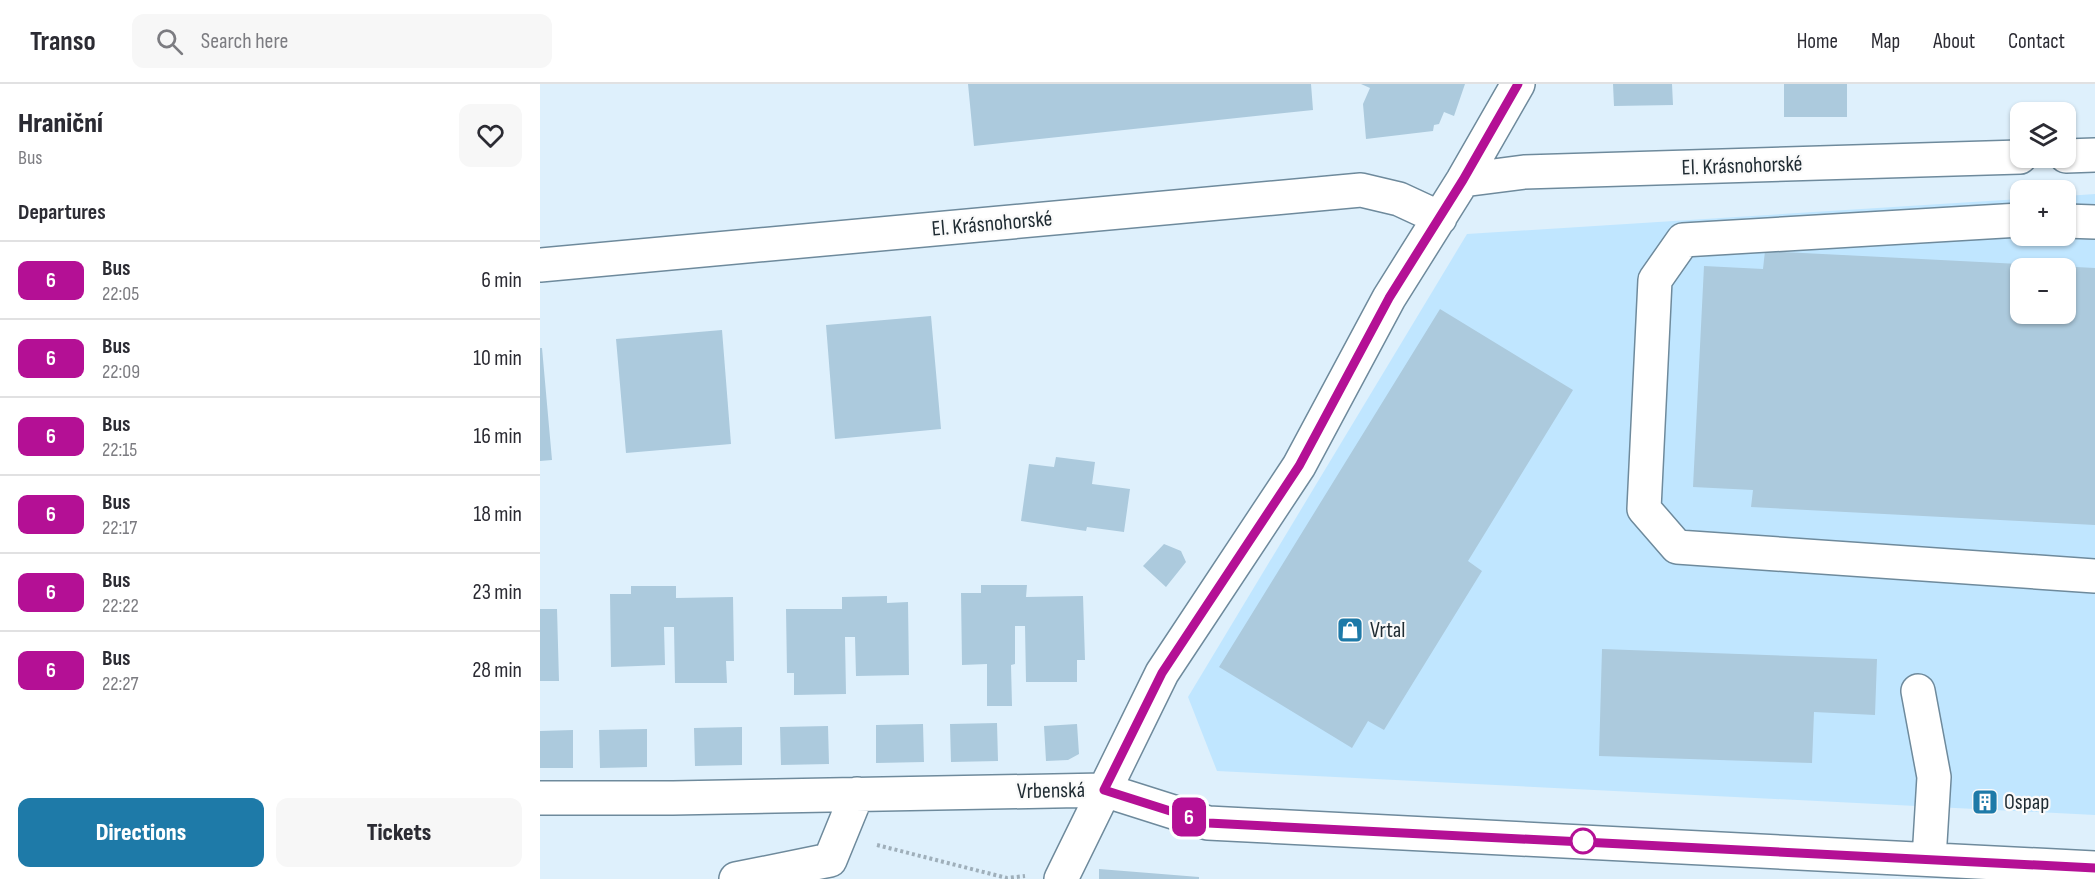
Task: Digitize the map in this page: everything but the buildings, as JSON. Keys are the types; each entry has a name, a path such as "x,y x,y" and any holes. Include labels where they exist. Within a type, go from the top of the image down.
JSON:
{"street":[{"path":"1063,876 1162,673 1299,466 1389,298 1463,180 1518,84"},
{"path":"2076,156 2095,155"},
{"name":"El. Krásnohorské","path":"1463,180 1524,172 2010,158"},
{"name":"El. Krásnohorské","path":"540,265 1361,190 1399,199 1440,218"},
{"path":"2010,221 1683,240 1655,280 1644,509 1677,547 2095,576"},
{"path":"2076,221 2095,222"},
{"path":"1918,691 1934,777 1929,859"},
{"name":"Vrbenská","path":"540,798 1104,790 1208,823 2095,868"},
{"path":"736,879 830,860 858,794"}],"path":[{"path":"842,832 860,841 1007,878 1063,876"}],"shaded area":[{"path":"2095,194 2095,815 1217,771 1188,697 1467,234 2010,200 2010,246 2076,246 2076,195"}],"bus line":[{"name":"6","path":"1518,84 1463,180 1389,298 1299,466 1162,673 1104,790 1208,823 2095,868"}],"place":[{"name":"Vrtal","path":"1350,630"},
{"name":"Ospap","path":"1985,802"}]}
